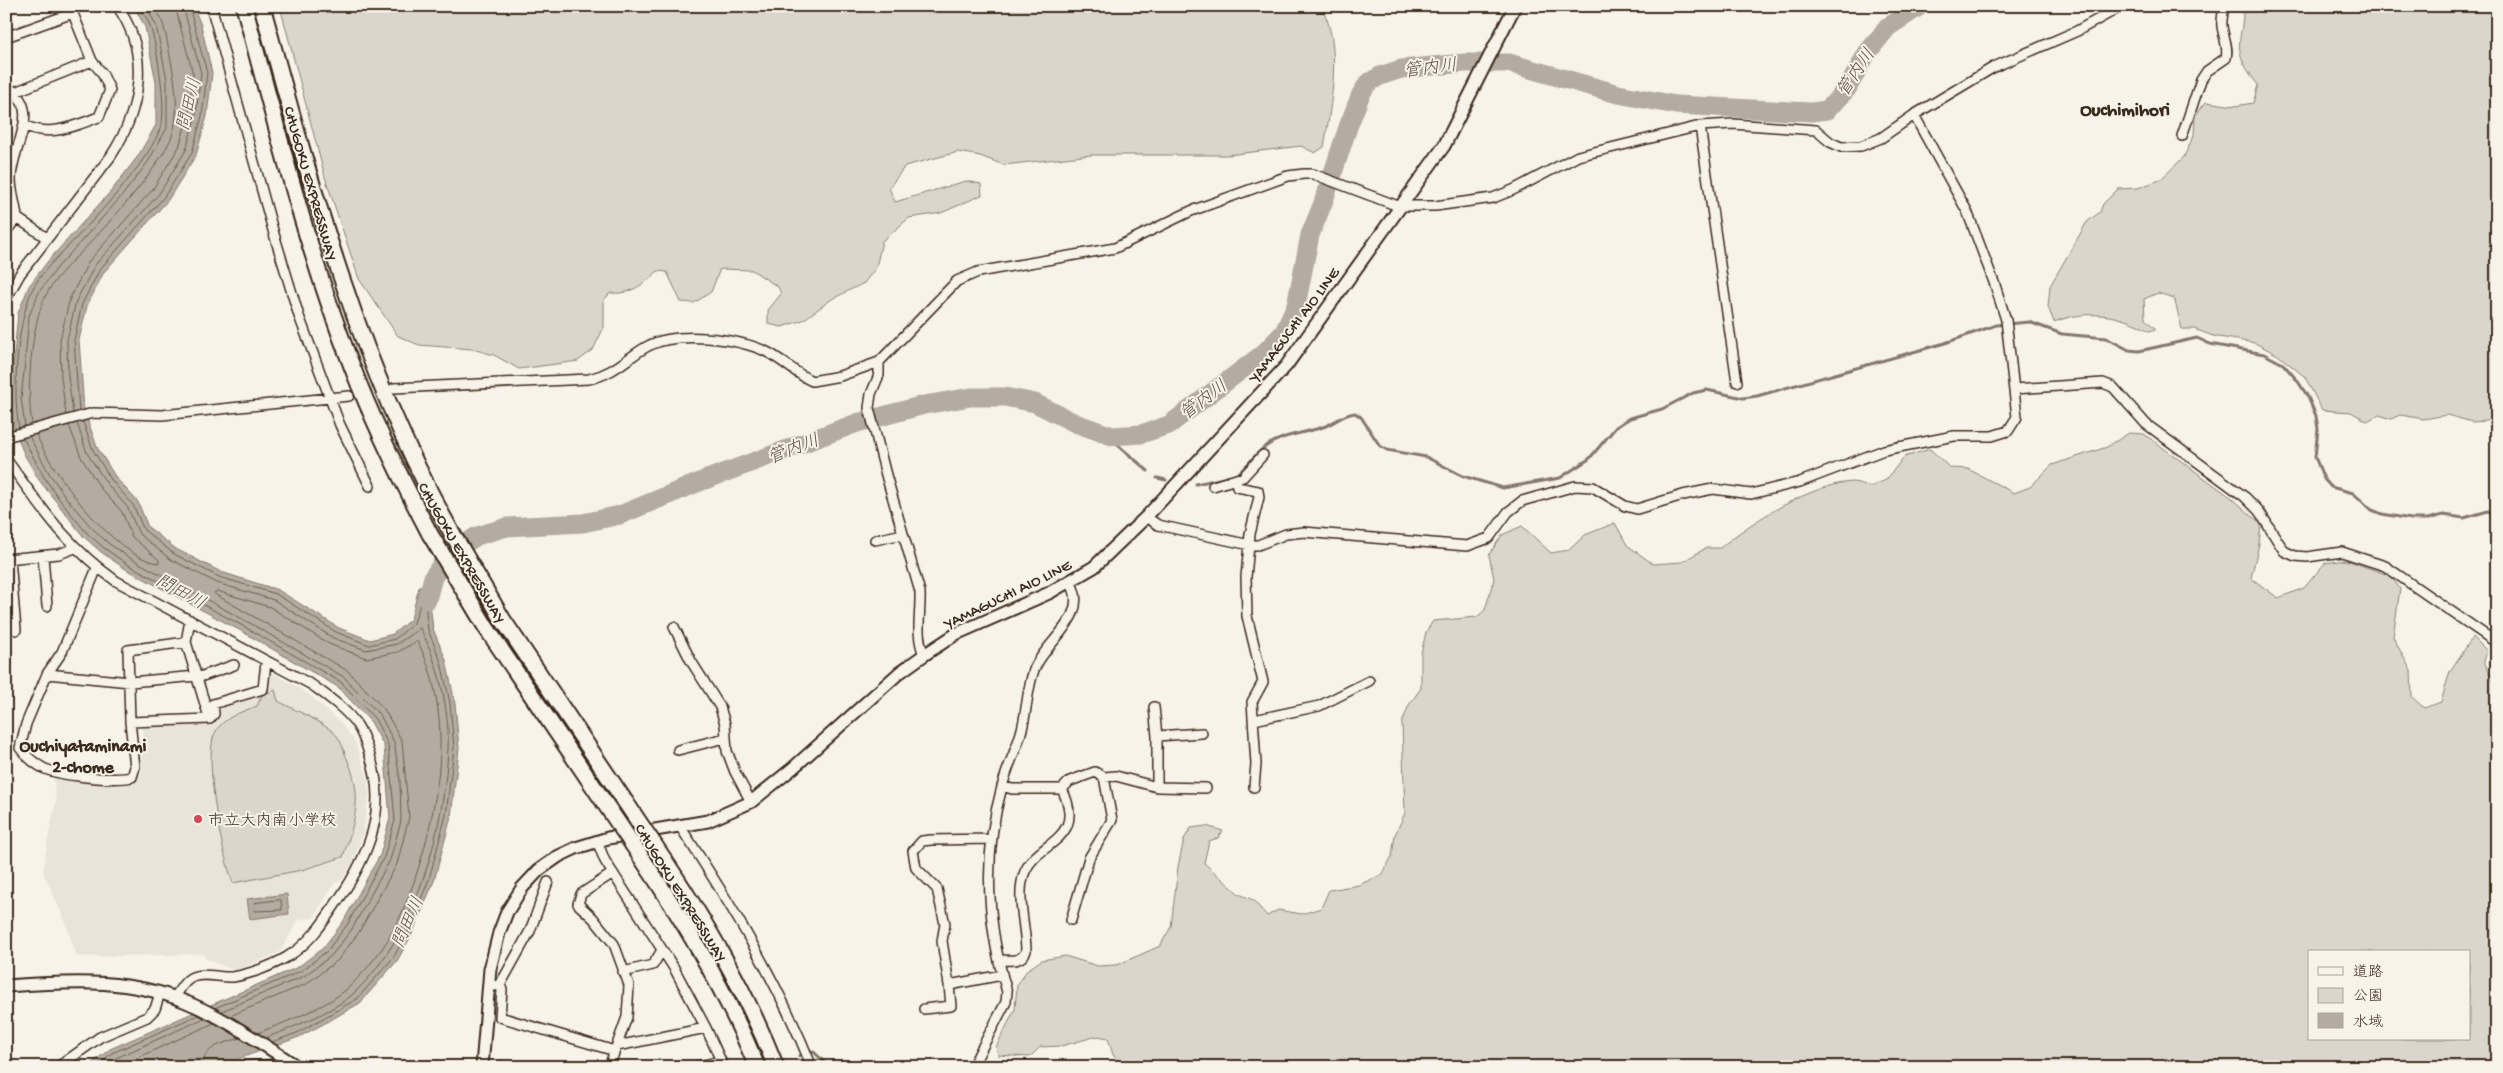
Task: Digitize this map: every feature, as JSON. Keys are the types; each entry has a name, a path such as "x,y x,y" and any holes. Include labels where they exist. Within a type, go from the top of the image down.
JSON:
{"highway":[{"name":"CHUGOKU EXPRESSWAY","path":"244,6 305,226 328,299 368,406 430,534 487,629 633,845 691,935 720,986 757,1067"},
{"name":"CHUGOKU EXPRESSWAY","path":"262,6 343,288 399,430 448,526 503,620 655,846 708,929 736,980 776,1067"}],"main road":[{"name":"YAMAGUCHI AIO LINE","path":"482,1067 494,986 499,933 507,912 522,888 539,870 559,856 597,841 681,828 708,821 751,802 793,768 899,673 924,655 956,634 1070,582 1094,566 1146,517 1286,366 1398,206 1444,146 1515,6"},
{"path":"6,986 60,982 103,983 160,993 179,999 224,1021 298,1067"}],"street":[{"path":"6,299 20,274 124,136 138,98 137,56 125,18 117,6"},
{"path":"211,6 277,243 300,316 340,425 370,486"},
{"path":"394,388 589,379 616,370 648,346 663,340 707,338 754,346 769,352 812,381 849,374 879,362 957,281 978,272 1115,248 1191,211 1267,183 1304,174 1336,182 1398,206 1436,206 1493,198 1521,186 1578,156 1700,126 1732,124 1816,130 1830,142 1841,147 1861,146 1881,138 1914,115 1994,66 2077,31 2122,6"},
{"path":"2182,136 2201,80 2206,71 2226,58 2228,52 2221,23 2224,17 2223,6"},
{"path":"6,37 71,10 92,61 102,73 110,90 99,117 56,131 36,131 24,125"},
{"path":"15,92 92,61"},
{"path":"6,86 15,92 26,110 24,125 13,161 10,194 17,218 47,238"},
{"path":"1146,517 1158,525 1250,545 1258,545 1286,534 1304,532 1467,546 1489,538 1508,512 1522,500 1575,486 1593,487 1625,506 1636,509 1683,495 1713,489 1752,494 1800,482 1884,450 1954,436 1992,436 2008,431 2017,417 2006,323 1975,228 1914,115"},
{"path":"1700,126 1737,382"},
{"path":"6,230 17,218"},
{"path":"879,362 879,375 871,394 869,408 877,432 886,475 920,592 921,610 918,632 924,655"},
{"path":"2014,388 2103,383 2114,387 2146,424 2252,504 2268,524 2284,550 2295,556 2342,552 2385,566 2497,643"},
{"path":"6,437 93,412 162,415 349,396"},
{"path":"1213,486 1243,477 1262,455"},
{"path":"6,459 52,522 75,548 97,568 116,581 312,685 326,695 356,724 372,761 377,782 378,805 374,833 359,869 316,933 299,949 285,958 245,974 221,978 197,976 189,978 179,999"},
{"path":"1236,480 1237,487 1258,491 1259,497 1246,577 1247,616 1262,682 1252,702 1256,764 1254,787"},
{"path":"875,540 903,534"},
{"path":"16,630 8,559 43,556 75,548"},
{"path":"43,556 47,606"},
{"path":"97,568 62,652 47,674 26,724 20,748 27,758 45,769 107,780 132,777 135,766 130,722 128,650 186,642"},
{"path":"972,1067 1006,1002 1007,992 992,920 989,884 992,839 1002,786 1022,731 1032,676 1037,661 1064,631 1071,617 1076,601 1074,588 1070,582"},
{"path":"190,620 186,642 208,714"},
{"path":"674,627 691,661 720,707 725,724 725,738 734,772 751,802"},
{"path":"130,722 210,719 214,714 213,704 263,689 266,662"},
{"path":"47,674 130,682 197,677 234,665"},
{"path":"1254,720 1319,706 1369,681"},
{"path":"1154,707 1157,736 1157,787"},
{"path":"1157,736 1202,732"},
{"path":"678,750 725,738"},
{"path":"1002,786 1012,789 1062,789 1070,781 1095,772 1104,777 1116,776 1157,787 1206,788"},
{"path":"1071,920 1090,858 1112,820 1104,777"},
{"path":"999,960 1018,960 1024,957 1026,951 1021,887 1025,873 1030,865 1061,837 1066,826 1068,801 1062,789"},
{"path":"681,828 734,909 766,967 812,1067"},
{"path":"924,1009 951,1006 942,941 945,924 937,889 916,868 913,851 922,841 992,839"},
{"path":"597,841 613,873 674,968 722,1061 694,1067"},
{"path":"609,1067 627,1017 629,985 614,944 593,918 578,904 581,894 613,873"},
{"path":"548,882 530,931 494,986 502,990 500,1017 616,1048 706,1028"},
{"path":"623,972 652,965 662,950"},
{"path":"949,985 1002,975"},
{"path":"58,1067 100,1037 146,1017 155,1009 160,993"},
{"path":"235,1067 253,1064 282,1064 288,1060"}],"shaded area":[{"path":"272,672 307,693 341,723 355,742 367,776 369,795 363,833 353,862 342,880 334,884 313,918 298,920 280,952 235,971 205,958 204,954 77,957 65,921 43,872 56,802 53,773 109,784 131,782 142,772 142,725 208,722 218,705 267,691"}],"green space":[{"path":"280,6 1321,6 1328,22 1332,39 1332,94 1324,147 1315,153 1301,146 1228,155 1091,155 1004,165 980,156 958,152 905,166 889,188 895,202 966,181 981,184 982,195 941,213 909,218 882,241 876,268 864,283 832,299 803,320 782,327 768,324 768,310 781,294 778,287 752,270 720,269 711,292 694,303 681,302 667,272 658,271 647,281 630,291 610,293 604,300 604,327 593,350 578,361 519,369 494,355 472,349 419,345 398,336 359,279 325,177"},
{"path":"2242,6 2497,6 2497,420 2472,422 2447,415 2424,419 2400,415 2391,419 2379,415 2367,421 2351,412 2322,410 2305,377 2278,355 2255,343 2213,336 2194,329 2182,329 2174,298 2158,293 2144,299 2145,319 2156,329 2149,331 2127,321 2103,315 2078,316 2054,322 2048,307 2050,286 2087,222 2100,212 2103,204 2118,189 2138,188 2160,180 2184,157 2194,135 2195,116 2206,102 2235,106 2253,103 2258,85 2241,57 2239,45 2243,19"},
{"path":"2129,433 2144,434 2232,498 2261,524 2259,544 2251,578 2278,598 2304,588 2325,563 2346,560 2391,576 2400,589 2393,637 2411,671 2412,697 2424,708 2441,702 2450,671 2473,637 2487,651 2484,661 2497,690 2497,1067 1124,1067 1113,1055 1108,1038 1098,1036 1061,1046 1040,1047 1030,1057 998,1055 996,1047 1015,1009 1017,985 1027,970 1042,960 1065,956 1098,966 1117,965 1160,946 1171,927 1178,867 1184,839 1191,828 1206,826 1223,831 1218,838 1209,841 1204,863 1239,894 1253,900 1267,916 1278,910 1302,914 1321,908 1329,890 1359,885 1383,874 1392,856 1395,835 1405,813 1402,723 1409,705 1421,688 1421,654 1426,632 1433,621 1477,617 1485,610 1494,579 1489,555 1502,535 1522,526 1551,553 1569,550 1585,535 1615,523 1627,545 1653,564 1682,562 1706,548 1720,548 1764,516 1801,497 1836,484 1852,482 1870,487 1886,480 1904,457 1930,449 1950,468 1968,469 2014,493 2030,487 2052,465 2107,447"},
{"path":"275,690 278,701 318,722 333,732 338,738 355,782 356,806 354,818 343,857 302,870 233,883 224,852 216,809 211,748 214,735 221,724 238,713 257,706 262,695"}],"water":[{"name":"問田川","path":"134,6 193,6 201,25 212,73 207,116 196,155 168,200 104,272 87,306 79,340 84,410 97,447 116,478 138,502 148,527 176,549 221,572 278,590 339,628 370,640 393,634 411,619 419,587 433,577 430,603 433,629 446,660 455,703 459,748 451,817 434,881 412,934 397,961 360,1003 299,1037 216,1067 87,1067 110,1049 298,967 323,948 343,922 380,855 390,818 384,746 371,722 338,687 241,631 124,568 101,552 83,536 39,480 24,454 14,428 10,398 18,313 29,286 48,261 112,190 138,156 156,125 156,82 145,27"},
{"path":"287,894 289,914 250,919 247,899"}],"waterway":[{"name":"管内川","path":"427,600 433,577 449,554 477,536 507,527 583,523 620,515 702,481 857,423 924,405 971,397 1005,397 1035,403 1075,423 1112,436 1141,434 1169,425 1264,353 1284,332 1296,306 1310,235 1323,203 1348,127 1361,94 1368,83 1380,76 1401,69 1464,63 1509,63 1618,94 1676,105 1811,112 1827,110 1847,89 1867,53 1888,27 1920,6"},
{"path":"1234,476 1243,470 1261,450 1272,443 1286,437 1323,427 1355,413 1361,417 1380,446 1387,450 1426,457 1463,476 1503,488 1560,478 1589,459 1616,427 1630,418 1662,409 1693,393 1707,390 1743,398 1757,396 1945,343 1996,325 2029,322 2062,334 2106,338 2129,350 2139,351 2197,338 2210,344 2264,354 2283,364 2308,397 2316,416 2318,429 2315,457 2324,479 2331,487 2353,493 2372,510 2382,514 2411,519 2428,519 2443,515 2464,518 2488,511 2495,514 2497,518"},
{"path":"1112,436 1119,446 1148,471"},
{"path":"1196,484 1228,477"},
{"path":"1157,478 1166,480"},
{"path":"799,1056 813,1051 829,1067"}],"tunnel":[{"path":"349,396 386,390"}],"place":[{"name":"市立大内南小学校","path":"198,819"}],"district":[{"name":"Ouchimihori","path":"2125,108"},
{"name":"Ouchiyataminami 2-chome","path":"83,755"}]}
